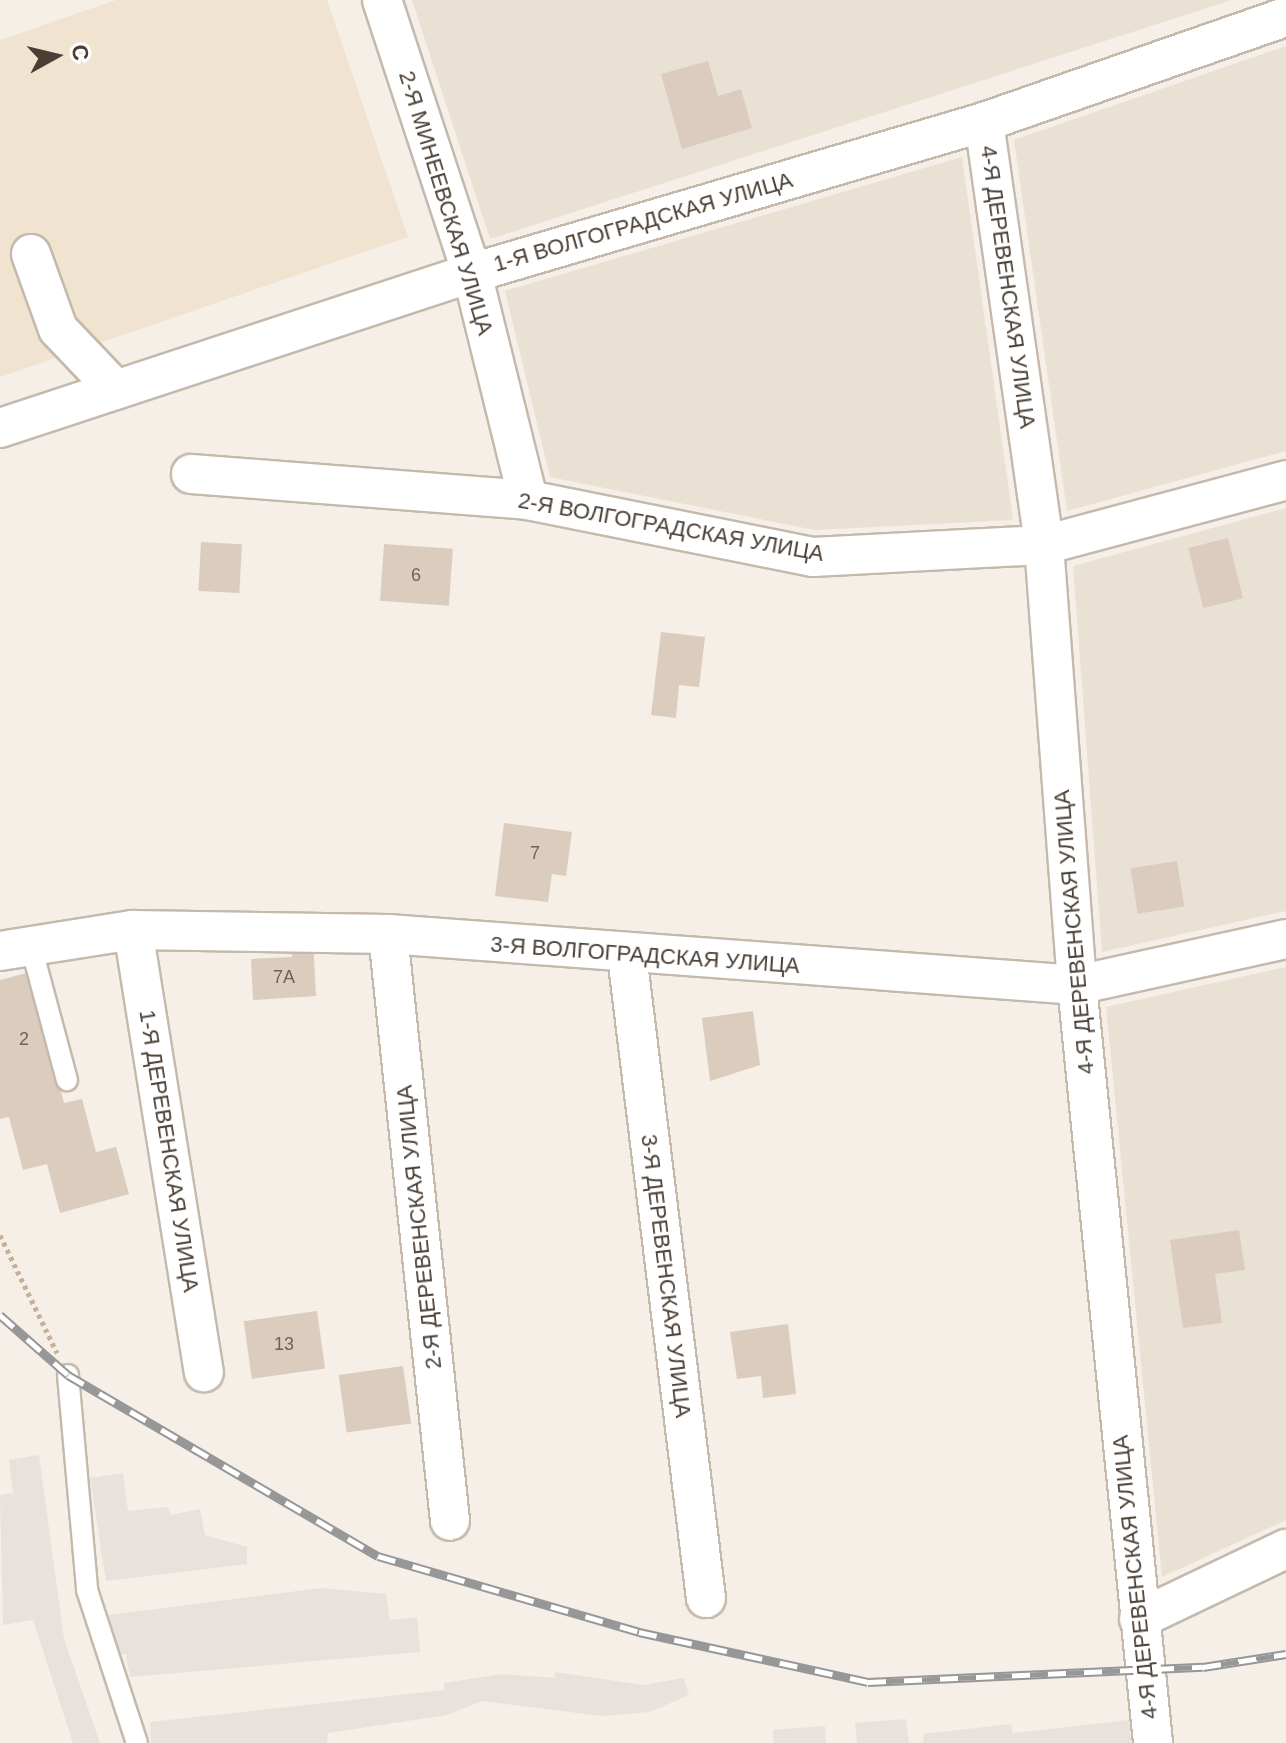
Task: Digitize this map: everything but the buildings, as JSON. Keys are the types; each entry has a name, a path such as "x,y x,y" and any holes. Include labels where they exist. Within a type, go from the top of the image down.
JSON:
{"street":[{"name":"2-Я МИНЕЕВСКАЯ УЛИЦА","path":"382,0 472,273 528,500"},
{"name":"1-Я ВОЛГОГРАДСКАЯ УЛИЦА","path":"0,428 472,273 984,122 1286,17"},
{"name":"4-Я ДЕРЕВЕНСКАЯ УЛИЦА","path":"984,122 1044,545 1077,985 1153,1743"},
{"path":"31,254 58,329 116,390"},
{"name":"2-Я ВОЛГОГРАДСКАЯ УЛИЦА","path":"191,474 528,500 813,557 1044,545 1286,480"},
{"name":"3-Я ВОЛГОГРАДСКАЯ УЛИЦА","path":"15,949 133,930 388,934 627,955 1077,985 1286,939"},
{"name":"1-Я ДЕРЕВЕНСКАЯ УЛИЦА","path":"133,930 204,1372"},
{"name":"2-Я ДЕРЕВЕНСКАЯ УЛИЦА","path":"388,934 450,1521"},
{"name":"3-Я ДЕРЕВЕНСКАЯ УЛИЦА","path":"627,955 706,1598"},
{"path":"1139,1619 1286,1549"}],"lane":[{"path":"15,949 67,1080"},
{"path":"68,1375 87,1590 137,1743"}],"path":[{"path":"0,1235 68,1375"}],"shaded area":[{"path":"116,0 327,0 408,237 0,377 0,40"},
{"path":"412,0 1232,0 490,239"},
{"path":"1286,46 1286,451 1067,511 1014,140"},
{"path":"962,157 1013,520 815,530 550,477 505,291"},
{"path":"1286,508 1286,911 1102,952 1073,566"},
{"path":"1286,967 1286,1520 1162,1577 1106,1007"},
{"path":"39,1455 64,1639 100,1743 73,1743 33,1620 3,1625 0,1495 13,1493 9,1460"},
{"path":"123,1473 128,1511 168,1507 170,1515 200,1509 205,1535 247,1547 247,1564 106,1581 90,1478"},
{"path":"321,1588 386,1594 390,1620 417,1617 420,1652 130,1677 126,1654 104,1655 101,1616"},
{"path":"555,1672 643,1685 684,1678 689,1695 650,1712 601,1716 482,1701 447,1715 328,1733 327,1743 151,1743 150,1722 444,1690 444,1683 502,1674 555,1678"},
{"path":"906,1719 909,1743 857,1743 855,1723"},
{"path":"1129,1720 1131,1743 924,1743 923,1734 1011,1724 1013,1733"},
{"path":"825,1726 826,1743 774,1743 773,1730"}],"railway":[{"path":"0,1315 68,1375 378,1556 639,1632 868,1682 1203,1667 1286,1654"}]}
